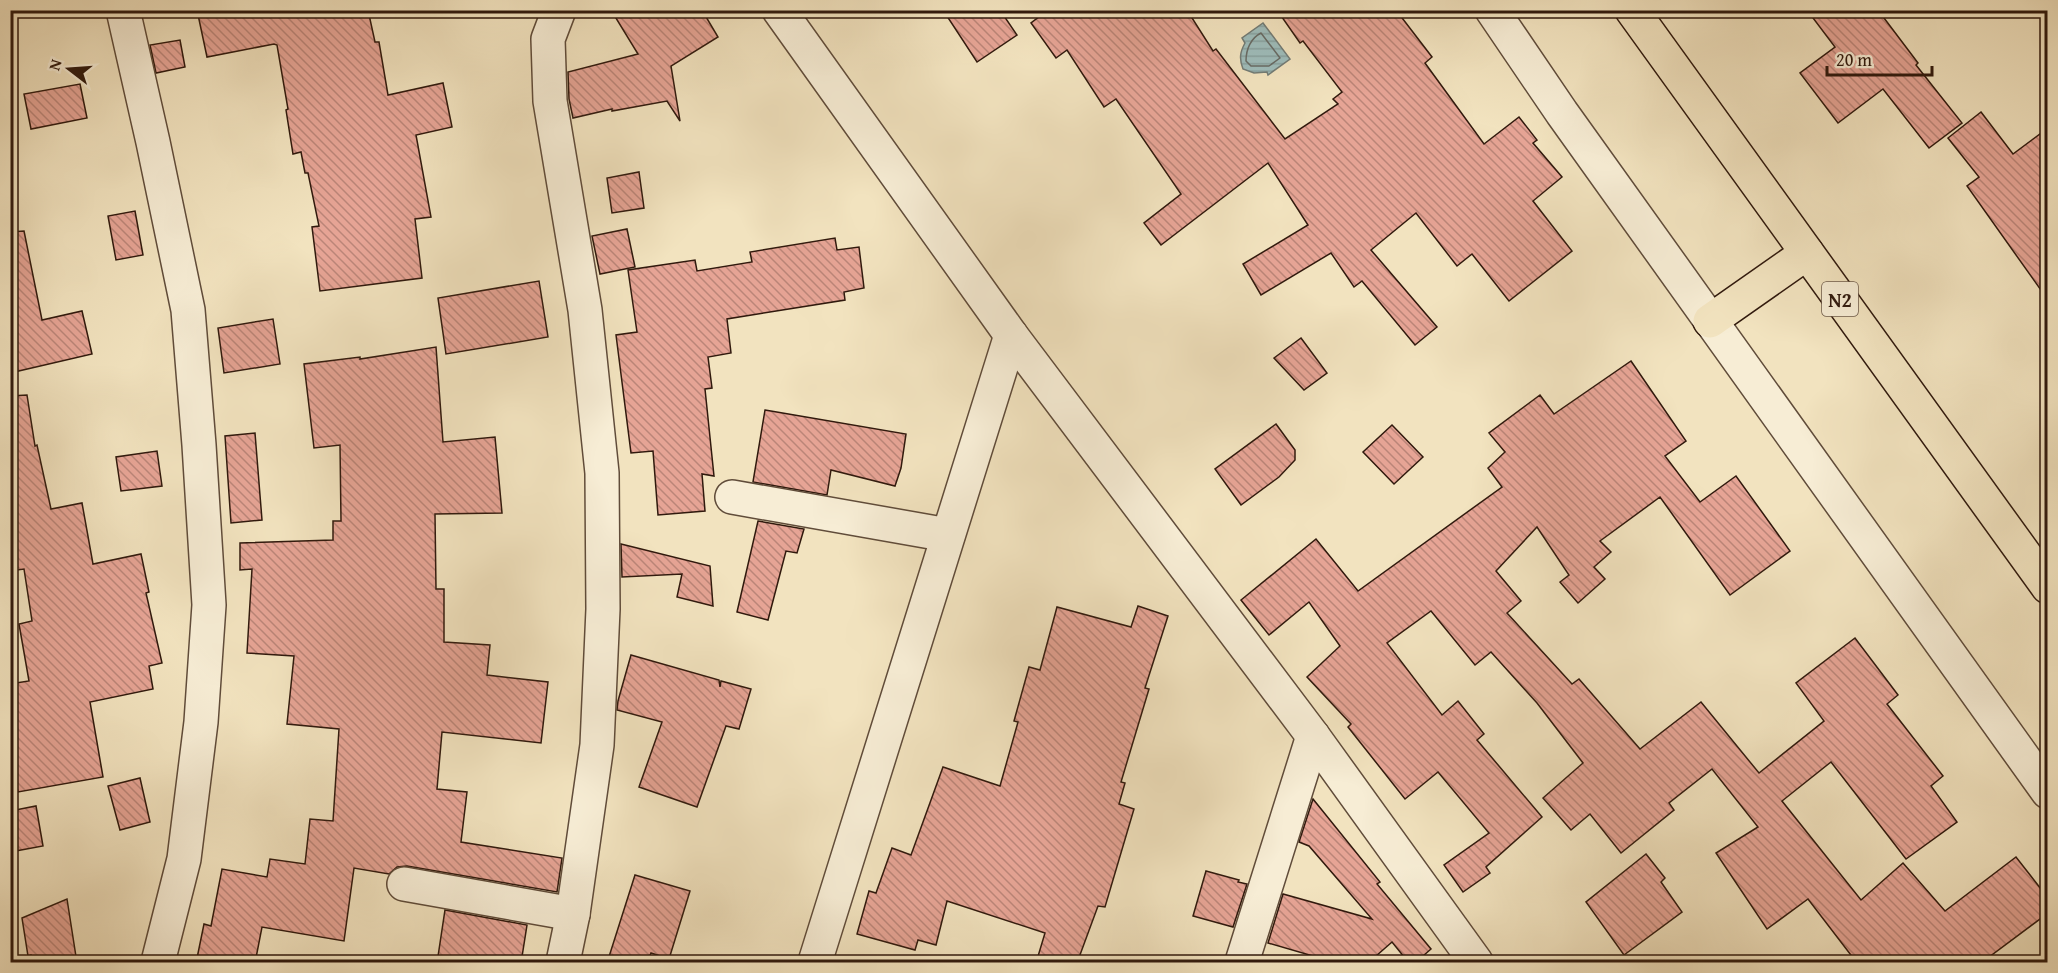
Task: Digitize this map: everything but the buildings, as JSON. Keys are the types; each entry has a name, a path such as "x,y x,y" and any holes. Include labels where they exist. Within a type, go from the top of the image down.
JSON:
{"main road":[{"name":"N2","path":"1632,10 2048,587"},
{"path":"1710,321 1806,253"}],"street":[{"path":"123,10 188,310 200,445 209,605 201,722 184,859 158,963"},
{"path":"559,10 548,39 550,101 585,310 602,473 603,609 597,746 573,914 563,963"},
{"path":"779,10 1011,334 1313,736 1476,963"},
{"path":"1492,10 1562,114 2048,792"},
{"path":"815,963 1011,334"},
{"path":"732,497 948,535"},
{"path":"1242,963 1313,736"},
{"path":"404,884 573,914"}],"water":[{"path":"1263,23 1290,59 1268,75 1267,72 1254,73 1243,69 1241,59 1245,43 1242,38"}]}
